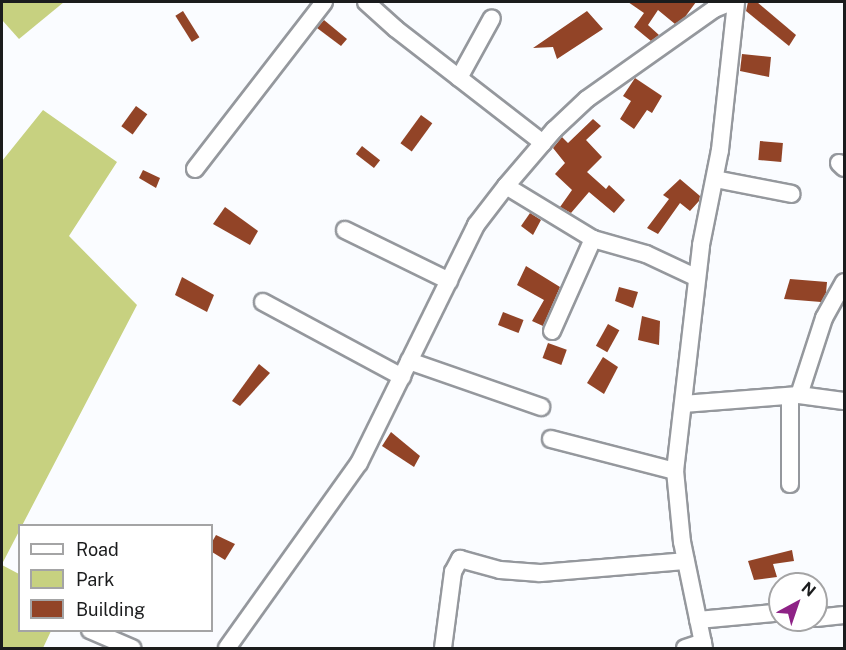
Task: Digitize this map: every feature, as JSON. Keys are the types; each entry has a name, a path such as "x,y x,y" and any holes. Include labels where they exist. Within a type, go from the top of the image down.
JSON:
{"street":[{"path":"195,169 324,2"},
{"path":"366,2 396,29 543,143"},
{"path":"227,648 359,463 476,225 506,186 543,143 587,99 714,9 731,2"},
{"path":"686,648 704,645 686,561 675,471 697,278 731,71 736,2"},
{"path":"459,78 492,18"},
{"path":"715,179 792,194"},
{"path":"506,186 593,239 646,254 697,278"},
{"path":"345,230 449,281"},
{"path":"552,331 593,239"},
{"path":"790,484 794,396 824,318 844,282"},
{"path":"263,302 402,377"},
{"path":"410,361 540,407"},
{"path":"683,404 794,396 844,401"},
{"path":"551,439 675,471"},
{"path":"443,648 453,572 460,559 500,570 540,573 686,561"},
{"path":"698,620 768,611"},
{"path":"828,617 844,615"},
{"path":"95,632 132,648"}],"green space":[{"path":"2,2 64,2 19,39 2,20"},
{"path":"43,110 117,162 69,236 137,305 23,524 18,524 18,533 2,564 2,161"},
{"path":"2,565 18,573 18,632 51,632 43,648 2,648"}],"building":[{"path":"628,2 696,2 685,17 675,24 658,10 648,25 659,35 651,41 634,27 644,13"},
{"path":"748,2 757,2 796,35 789,46 746,11"},
{"path":"183,11 199,37 192,42 175,16"},
{"path":"587,11 603,29 557,59 553,47 533,48"},
{"path":"324,20 347,39 341,46 317,28"},
{"path":"742,54 771,57 769,77 740,71"},
{"path":"635,78 662,96 652,113 647,110 634,129 620,119 631,101 623,96"},
{"path":"136,106 147,114 133,134 121,126"},
{"path":"421,115 432,123 412,152 400,143"},
{"path":"593,119 601,126 586,140 602,157 587,172 606,189 609,185 625,200 614,213 589,192 571,213 560,207 572,190 555,174 565,163 553,148 562,137 568,143"},
{"path":"760,141 783,143 781,162 758,160"},
{"path":"362,146 380,160 374,168 356,154"},
{"path":"143,170 160,178 156,188 139,178"},
{"path":"680,179 700,196 699,201 690,211 680,203 658,234 647,228 669,199 663,195"},
{"path":"225,207 258,231 250,245 213,224"},
{"path":"530,213 541,220 533,235 521,226"},
{"path":"526,266 560,287 543,326 532,321 544,300 517,285"},
{"path":"182,277 214,295 207,312 175,295"},
{"path":"790,279 827,282 826,293 821,302 784,299"},
{"path":"619,287 638,292 633,308 615,301"},
{"path":"503,312 524,320 519,333 498,325"},
{"path":"642,316 660,321 659,345 638,340"},
{"path":"608,324 619,330 607,352 596,346"},
{"path":"548,343 567,350 561,365 543,358"},
{"path":"603,357 618,367 604,394 587,383"},
{"path":"259,364 270,373 240,406 232,401"},
{"path":"391,432 420,456 414,467 382,446"},
{"path":"216,535 235,544 225,560 213,553 213,540"},
{"path":"792,550 794,561 773,564 775,572 768,572 768,578 754,580 748,561"}]}
